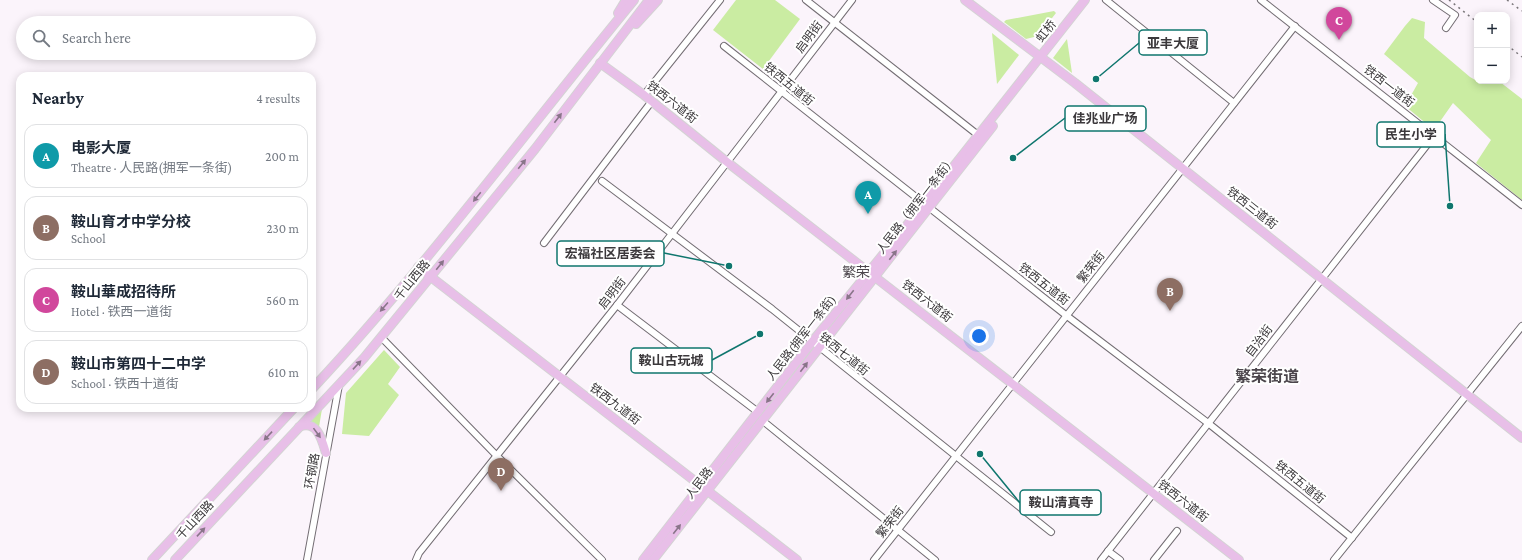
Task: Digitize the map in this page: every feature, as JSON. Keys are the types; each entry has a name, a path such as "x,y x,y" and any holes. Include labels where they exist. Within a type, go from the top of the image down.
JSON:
{"main road":[{"path":"589,55 626,0"},
{"name":"千山西路","path":"316,384 418,267 528,134 634,0"},
{"path":"609,51 658,0"},
{"name":"铁西三道街","path":"965,0 1042,58 1322,277 1522,438"},
{"name":"虹桥","path":"1042,58 1085,0"},
{"name":"千山西路","path":"316,410 381,337 535,149 647,2"},
{"name":"人民路(拥军一条街)","path":"643,560 705,488 758,412 816,345 869,271 927,206 978,135 1042,58"},
{"name":"人民路（拥军一条街）","path":"763,421 816,345 876,276 927,206 1042,58"},
{"name":"铁西六道街","path":"600,63 652,101 727,162 876,276 1239,560"},
{"name":"铁西九道街","path":"418,267 797,560"},
{"name":"千山西路","path":"152,560 290,412"},
{"name":"千山西路","path":"175,560 314,412"},
{"name":"人民路","path":"653,560 705,488 763,421"},
{"path":"299,428 305,425 312,426 322,439 326,454"}],"street":[{"path":"644,95 720,0"},
{"path":"806,0 978,135"},
{"name":"启明街","path":"416,560 419,553 617,305 852,0"},
{"path":"1106,0 1234,102"},
{"name":"铁西一道街","path":"1262,0 1522,205"},
{"path":"1433,0 1455,15 1446,28"},
{"name":"繁荣街","path":"874,560 1295,26"},
{"name":"铁西五道街","path":"724,46 1067,316 1208,423 1352,538"},
{"path":"544,243 652,101"},
{"name":"自治街","path":"1101,560 1434,136"},
{"name":"铁西七道街","path":"602,181 772,309 1051,532"},
{"path":"617,305 758,412"},
{"path":"1334,560 1522,326"},
{"path":"381,337 497,456 602,560"},
{"name":"环钢路","path":"307,560 339,385"},
{"path":"763,421 935,560"},
{"path":"1154,560 1177,531"},
{"path":"1108,551 1120,560"}],"green space":[{"path":"736,0 775,0 800,19 763,69 713,30"},
{"path":"1054,11 1056,13 1038,36 1026,39 1004,22 1006,20"},
{"path":"1412,18 1425,22 1424,38 1474,79 1474,84 1503,84 1522,99 1522,200 1476,163 1491,140 1453,103 1434,130 1405,106 1418,83 1384,54"},
{"path":"992,33 1019,55 997,84"},
{"path":"1067,39 1072,73 1053,58"},
{"path":"384,350 400,367 388,384 399,395 369,436 342,434 346,393"},
{"path":"322,407 322,409 319,427 308,420"}],"railway":[{"path":"1449,0 1474,20"},
{"path":"1507,0 1522,11"},
{"path":"1510,47 1522,57"}],"place":[{"name":"鞍山華成招待所","path":"1339,40"},
{"name":"亚丰大厦","path":"1096,79"},
{"name":"佳兆业广场","path":"1013,158"},
{"name":"民生小学","path":"1450,206"},
{"name":"电影大厦","path":"868,214"},
{"name":"宏福社区居委会","path":"729,266"},
{"name":"鞍山育才中学分校","path":"1170,311"},
{"name":"鞍山古玩城","path":"760,334"},
{"name":"鞍山清真寺","path":"980,454"},
{"name":"鞍山市第四十二中学","path":"501,491"}],"district":[{"name":"繁荣","path":"856,272"},
{"name":"繁荣街道","path":"1267,376"}]}
